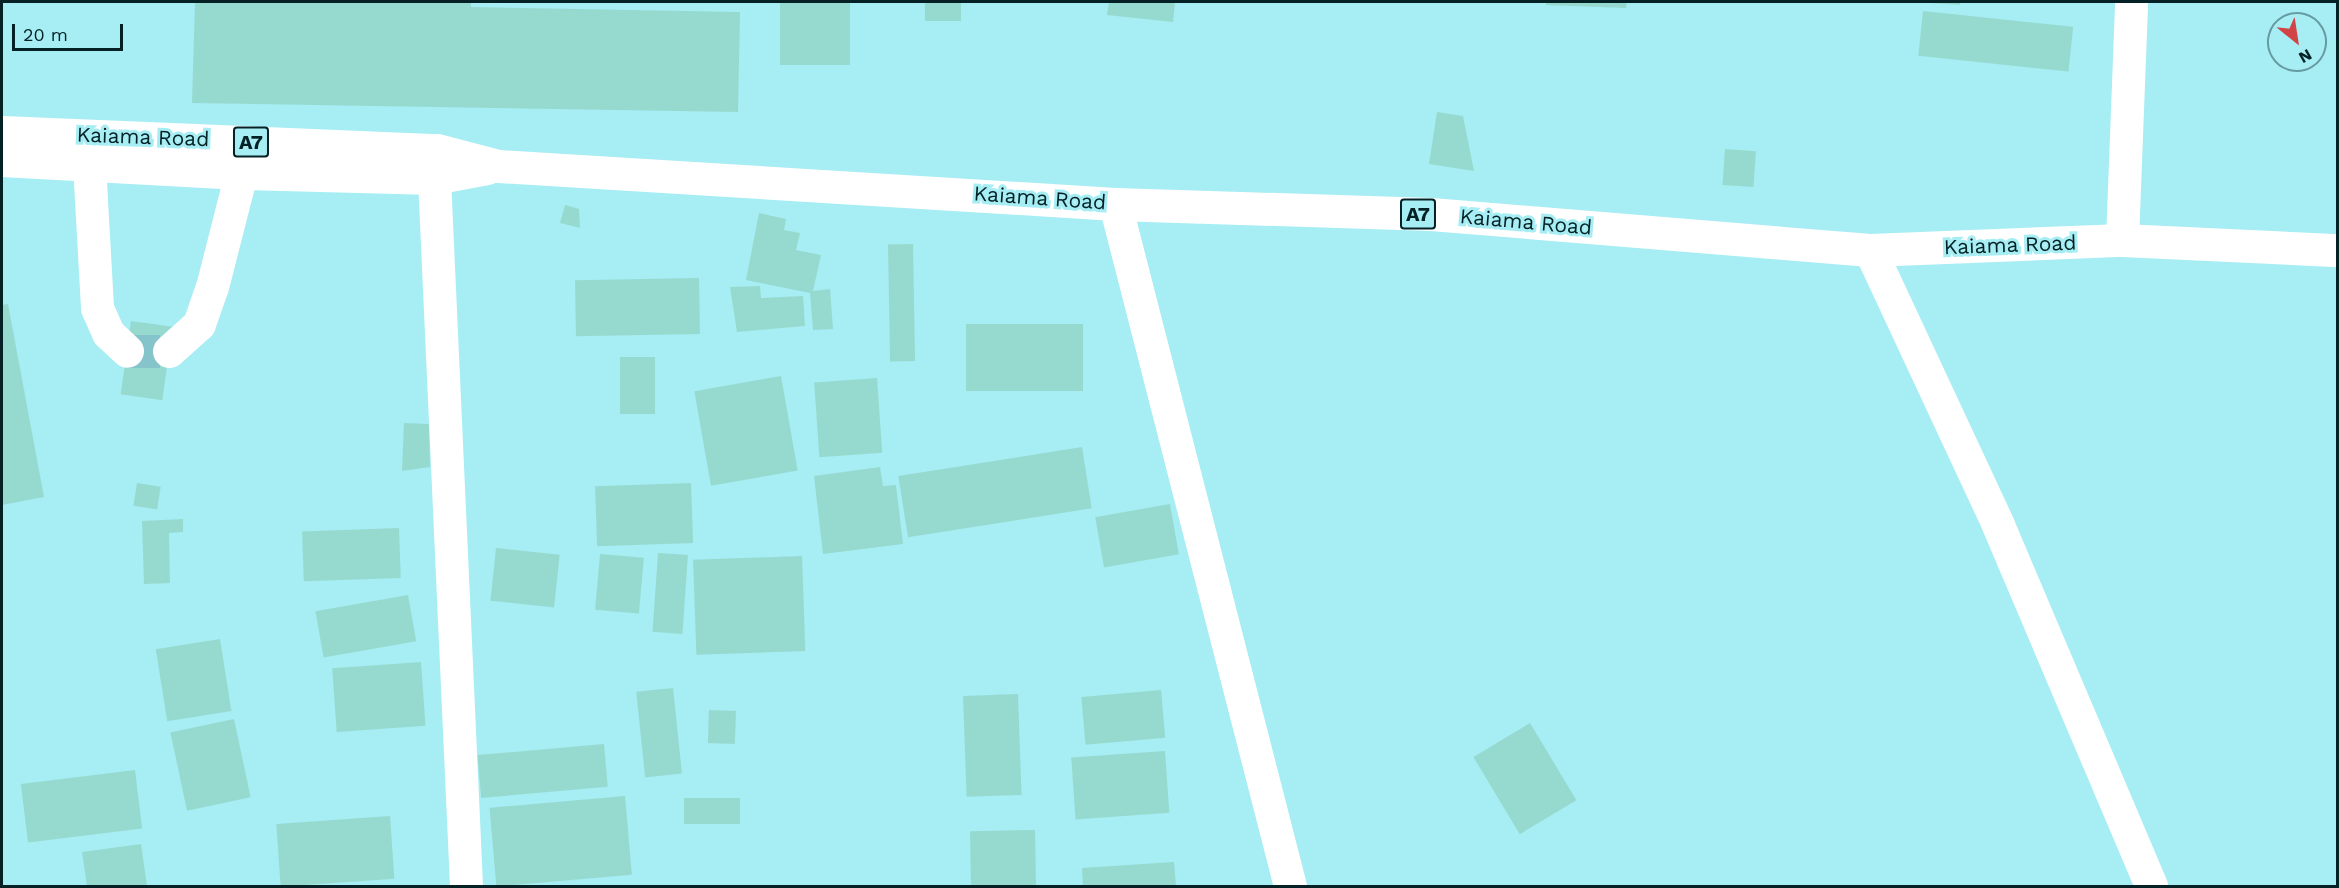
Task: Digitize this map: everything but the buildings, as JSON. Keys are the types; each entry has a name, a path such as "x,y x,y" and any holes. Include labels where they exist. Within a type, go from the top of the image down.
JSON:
{"main road":[{"path":"2122,240 2131,2"},
{"name":"Kaiama Road","path":"2,132 437,150 498,166 1115,204 1431,214 1870,250 2122,240 2337,250"},
{"name":"Kaiama Road","path":"2,160 241,173 434,178 498,166"},
{"path":"89,164 97,308 108,333 127,351"},
{"path":"169,351 199,324 212,287 241,173"},
{"path":"434,178 466,886"},
{"path":"1115,204 1290,886"},
{"path":"1870,250 1998,525 2151,886"}],"tunnel":[{"path":"127,351 169,351"}]}
